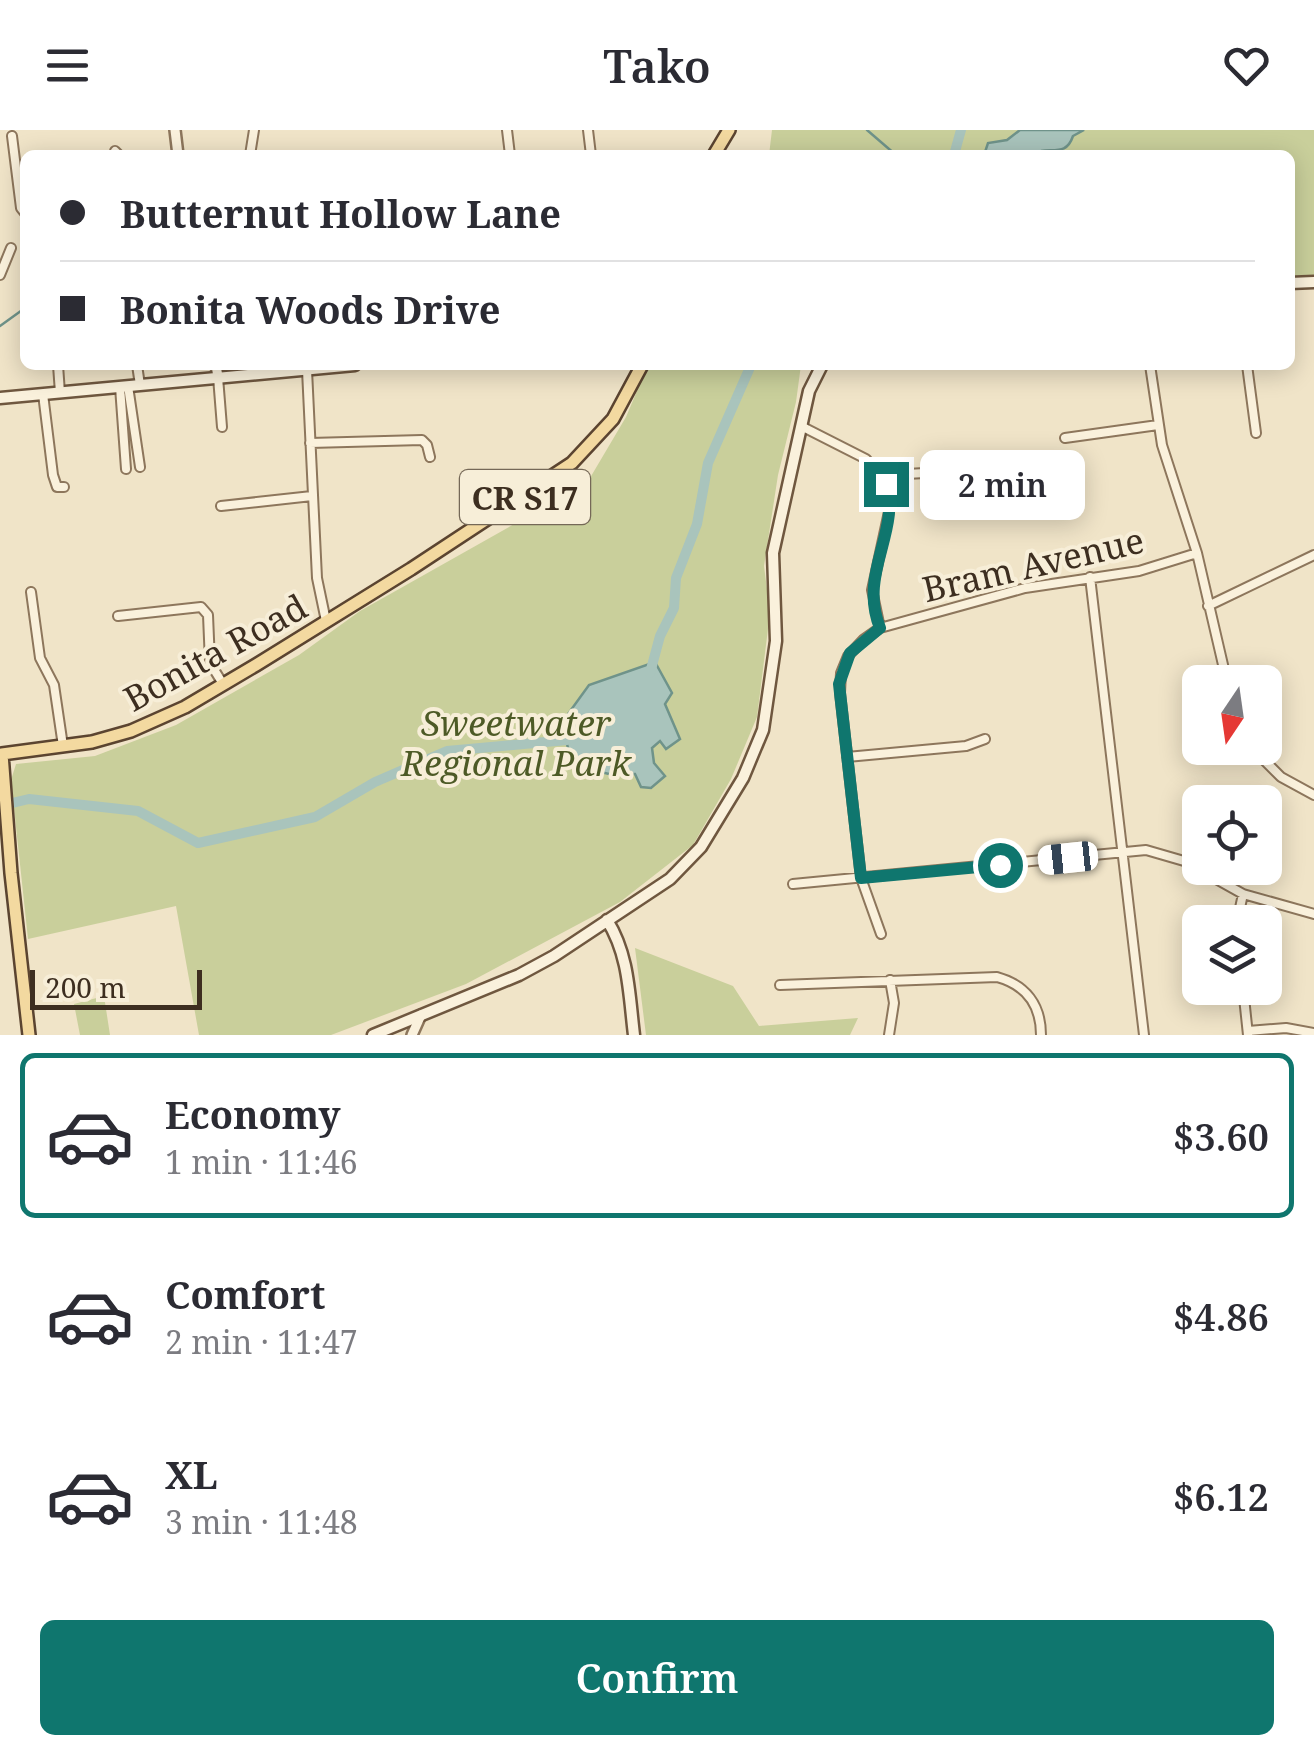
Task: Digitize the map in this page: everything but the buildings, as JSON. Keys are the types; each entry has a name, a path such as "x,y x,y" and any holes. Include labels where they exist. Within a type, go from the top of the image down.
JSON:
{"main road":[{"path":"0,398 129,386 217,371 307,370"},
{"name":"Bonita Road","path":"29,1035 1,754 117,736 158,722 223,684 525,496 572,462 613,418 639,370"},
{"path":"373,1035 519,975 554,956 670,879 692,858 744,778 756,749 772,682 776,641 773,553 809,391 820,370"},
{"path":"607,920 625,958 634,1035"}],"street":[{"path":"12,136 20,200"},
{"path":"0,275 10,248"},
{"path":"58,370 60,393"},
{"path":"126,468 129,386 136,370"},
{"path":"307,370 318,588 326,621"},
{"path":"1151,370 1158,425 1197,553 1223,665"},
{"path":"1248,370 1256,433"},
{"path":"217,371 222,427"},
{"path":"129,386 140,467"},
{"path":"44,394 53,475 56,487 64,488"},
{"path":"1065,438 1158,425"},
{"path":"801,426 866,459 880,472 890,506 872,590 880,628 856,646 839,684 861,878 881,934"},
{"path":"310,444 422,440 430,456"},
{"path":"886,484 906,474 958,471"},
{"path":"220,506 312,496"},
{"name":"Bram Avenue","path":"880,628 1025,588 1139,571 1197,553"},
{"path":"1208,606 1314,555"},
{"path":"1090,578 1144,1035"},
{"path":"31,592 40,658 54,684 63,746"},
{"path":"118,616 197,606 205,610 210,663 223,684"},
{"path":"847,757 966,746 985,739"},
{"path":"1269,765 1281,777 1314,795"},
{"path":"793,884 1146,850 1171,855 1243,894 1314,914"},
{"path":"1241,905 1243,894"},
{"path":"780,985 990,976 1016,984 1031,998 1040,1016 1042,1035"},
{"path":"889,1035 894,1003 890,980"},
{"path":"1245,1005 1248,1033 1286,1028 1314,1034"},
{"path":"412,1035 421,1015"}],"green space":[{"path":"772,130 1314,130 1314,276 1295,277 1295,150 770,150"},
{"name":"Sweetwater Regional Park","path":"646,370 800,370 764,566 770,613 757,717 731,779 693,845 620,902 466,984 331,1035 199,1035 176,906 28,939 11,780 16,764 95,756 176,725 299,655 360,611 587,483 626,417"},
{"path":"635,948 733,986 759,1026 858,1018 850,1035 646,1035"},
{"path":"104,996 110,1035 80,1035 74,1004"}],"water":[{"path":"1020,130 1084,130 1060,149 986,150 988,143 1007,140"},
{"path":"655,662 672,693 665,704 680,739 666,749 660,741 652,748 654,763 665,776 651,788 641,787 635,774 609,774 580,767 569,751 563,731 568,714 589,685"}],"waterway":[{"path":"867,130 890,150"},
{"path":"955,150 961,130"},
{"path":"0,326 20,312"},
{"path":"650,673 660,636 674,608 676,578 697,524 708,463 749,370"},
{"path":"0,806 29,799 138,811 198,843 315,817 375,782 447,751 567,740 579,735"}],"route":[{"path":"886,484 890,506 872,590 880,628 850,653 839,684 861,878 1000,865"}]}
